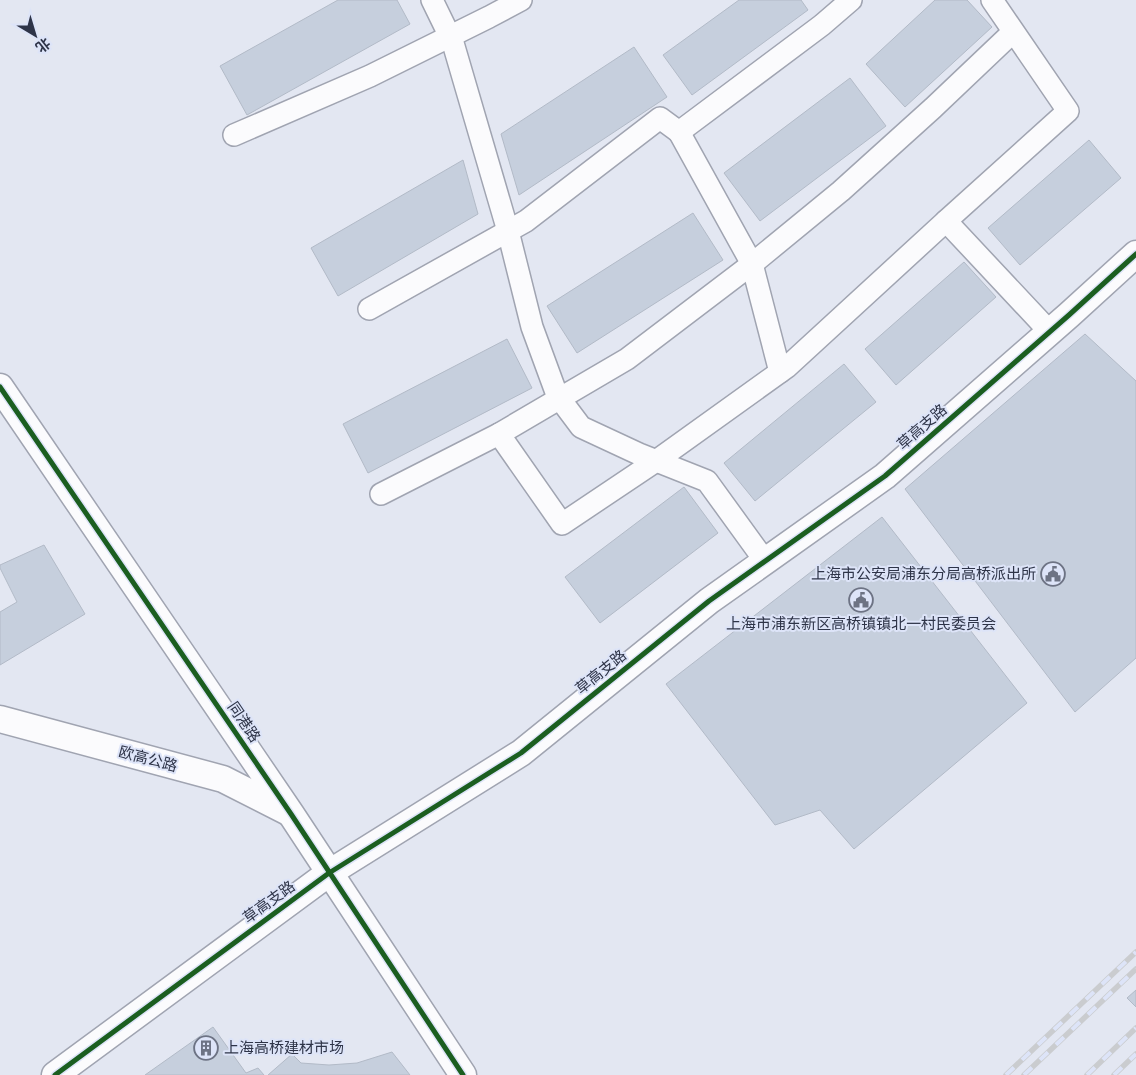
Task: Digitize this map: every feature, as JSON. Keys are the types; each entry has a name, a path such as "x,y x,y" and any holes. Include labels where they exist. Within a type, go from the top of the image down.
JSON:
{"street":[{"path":"432,0 453,43 508,232 532,327 557,396 581,427 706,481 765,562"},
{"path":"234,135 370,76 521,0"},
{"path":"679,132 822,25 851,0"},
{"path":"500,434 562,524 656,461 787,367 1068,111 1013,32 1001,4"},
{"path":"381,494 500,434 626,359 752,264 841,191 933,108 1013,32"},
{"path":"369,309 526,221 660,118 679,132 752,264 780,372"},
{"path":"946,221 1050,332"},
{"name":"草高支路","path":"55,1075 330,873 521,753 709,601 885,476 1136,254"},
{"name":"同港路","path":"0,387 291,814 463,1075"},
{"name":"欧高公路","path":"0,719 223,779 291,814"}],"building":[{"path":"338,0 397,0 410,24 247,115 220,66"},
{"path":"739,0 801,0 808,10 692,95 663,55"},
{"path":"935,0 967,0 992,27 905,107 866,64"},
{"path":"634,47 667,97 519,195 501,134"},
{"path":"850,78 886,126 760,221 724,173"},
{"path":"1089,140 1121,178 1020,265 988,228"},
{"path":"463,160 478,214 338,296 311,248"},
{"path":"693,213 723,260 577,353 547,306"},
{"path":"964,262 996,297 896,385 865,349"},
{"name":"上海市公安局浦东分局高桥派出所","path":"1085,334 1136,381 1136,658 1075,712 905,489"},
{"path":"507,339 532,388 368,473 343,424"},
{"path":"844,364 876,402 755,501 724,463"},
{"path":"684,487 718,533 600,623 565,577"},
{"name":"上海市浦东新区高桥镇镇北一村民委员会","path":"882,517 1027,703 854,849 820,810 775,825 666,684"},
{"path":"44,545 85,614 0,665 0,612 17,602 0,565"},
{"path":"1136,990 1136,1007 1127,998"},
{"name":"上海高桥建材市场","path":"213,1027 246,1073 258,1068 264,1075 145,1075"},
{"name":"上海高桥建材市场","path":"392,1052 410,1075 268,1075 292,1054 301,1063 329,1065 357,1063"}],"railway":[{"path":"1006,1075 1136,952"},
{"path":"1024,1075 1136,969"},
{"path":"1087,1075 1136,1028"},
{"path":"1114,1075 1136,1054"}],"cycle path":[{"path":"55,1075 329,873 521,753 709,601 885,476 1136,254"},
{"path":"0,387 291,814 463,1075"}],"place":[{"name":"上海市公安局浦东分局高桥派出所","path":"1053,574"},
{"name":"上海市浦东新区高桥镇镇北一村民委员会","path":"861,600"},
{"name":"上海高桥建材市场","path":"206,1048"}]}
